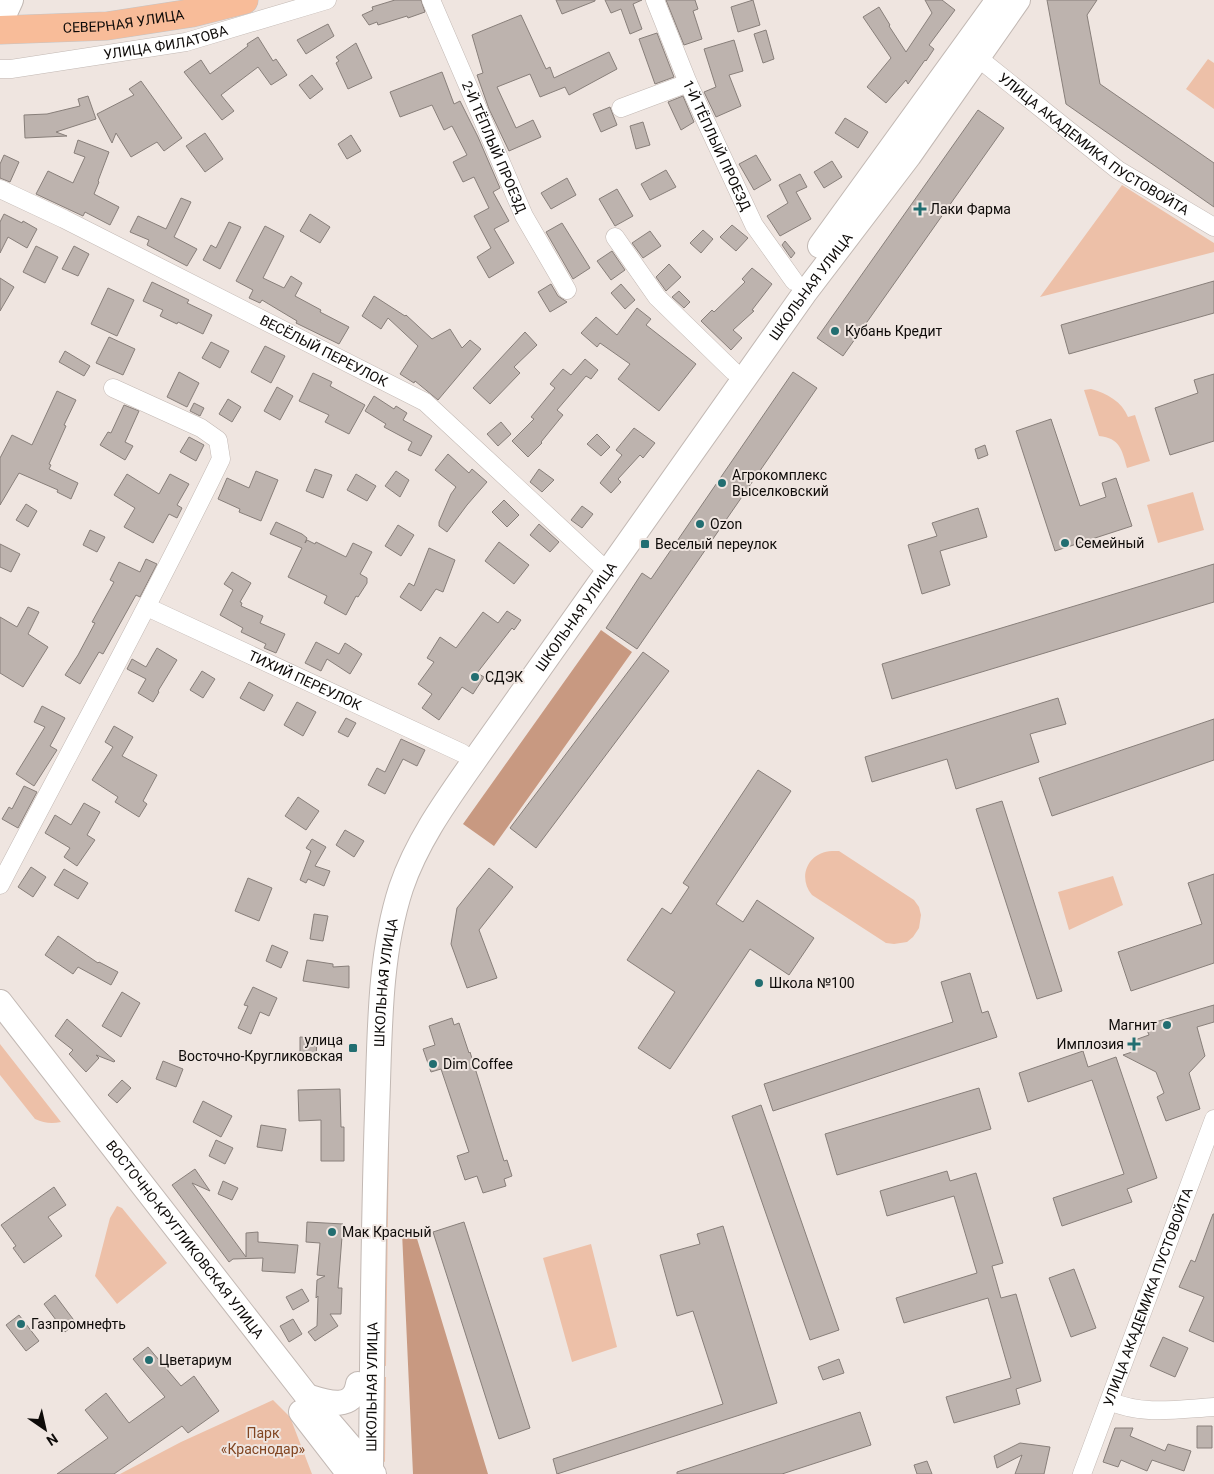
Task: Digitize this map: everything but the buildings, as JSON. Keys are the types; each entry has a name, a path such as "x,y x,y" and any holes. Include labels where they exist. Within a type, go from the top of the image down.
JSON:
{"main road":[{"path":"0,24 11,0"},
{"name":"СЕВЕРНАЯ УЛИЦА","path":"0,30 107,26 192,13 244,0"},
{"name":"ШКОЛЬНАЯ УЛИЦА","path":"361,1469 358,1384 365,1048 376,928 383,901 407,842 462,753 909,156 970,53 998,0"},
{"name":"ШКОЛЬНАЯ УЛИЦА","path":"361,1469 373,1262 379,1056 384,974 389,932 410,863 439,812 794,281 970,53 1018,0"},
{"name":"ВОСТОЧНО-КРУГЛИКОВСКАЯ УЛИЦА","path":"0,1002 307,1396 361,1469"},
{"name":"ВОСТОЧНО-КРУГЛИКОВСКАЯ УЛИЦА","path":"0,1028 361,1469"},
{"path":"307,1396 323,1402 338,1404 350,1400 356,1393 358,1384"}],"street":[{"name":"УЛИЦА ФИЛАТОВА","path":"0,69 21,68 186,42 327,0"},
{"name":"2-Й ТЁПЛЫЙ ПРОЕЗД","path":"431,0 524,216 567,290"},
{"name":"1-Й ТЁПЛЫЙ ПРОЕЗД","path":"655,0 688,84 754,224 794,281"},
{"name":"УЛИЦА АКАДЕМИКА ПУСТОВОЙТА","path":"970,53 1118,170 1214,227"},
{"path":"621,108 688,84"},
{"name":"ВЕСЁЛЫЙ ПЕРЕУЛОК","path":"0,189 64,219 425,402 602,567"},
{"path":"615,237 658,297 733,371"},
{"path":"0,886 147,606 221,458 218,440 201,428 114,388"},
{"name":"ТИХИЙ ПЕРЕУЛОК","path":"147,606 462,753"},
{"name":"УЛИЦА АКАДЕМИКА ПУСТОВОЙТА","path":"1082,1474 1214,1119"},
{"path":"1110,1401 1135,1409 1162,1410 1214,1407"}],"green space":[{"path":"1208,59 1214,63 1214,109 1186,89"},
{"path":"1122,185 1214,243 1214,252 1040,297"},
{"path":"1091,389 1113,399 1122,407 1128,417 1135,415 1150,461 1127,468 1116,442 1099,436 1084,390"},
{"path":"1193,492 1204,530 1158,543 1147,505"},
{"path":"839,851 914,900 919,907 921,915 919,928 913,937 907,942 886,943 812,895 805,881 807,867 817,856 824,852"},
{"path":"1113,876 1123,905 1069,930 1058,892"},
{"path":"0,1044 61,1122 48,1123 35,1119 0,1075"},
{"path":"389,1135 386,1366 380,1365 385,1136"},
{"path":"117,1206 122,1208 167,1263 117,1304 95,1276 110,1218"},
{"path":"591,1244 617,1347 572,1362 543,1258"},
{"path":"380,1377 386,1377 385,1462 381,1460"},
{"name":"Парк «Краснодар»","path":"273,1400 290,1417 312,1474 120,1474 181,1442"}],"shaded area":[{"path":"601,630 632,652 494,846 463,824"},
{"path":"402,1232 415,1232 488,1474 413,1474"}],"place":[{"name":"Лаки Фарма","path":"920,209"},
{"name":"Кубань Кредит","path":"835,331"},
{"name":"Агрокомплекс Выселковский","path":"722,483"},
{"name":"Ozon","path":"700,524"},
{"name":"Семейный","path":"1065,543"},
{"name":"Веселый переулок","path":"645,544"},
{"name":"СДЭК","path":"475,677"},
{"name":"Школа №100","path":"759,983"},
{"name":"Магнит","path":"1167,1025"},
{"name":"Имплозия","path":"1134,1044"},
{"name":"улица Восточно-Кругликовская","path":"353,1048"},
{"name":"Dim Coffee","path":"433,1064"},
{"name":"Мак Красный","path":"332,1232"},
{"name":"Газпромнефть","path":"21,1324"},
{"name":"Цветариум","path":"149,1360"}]}
